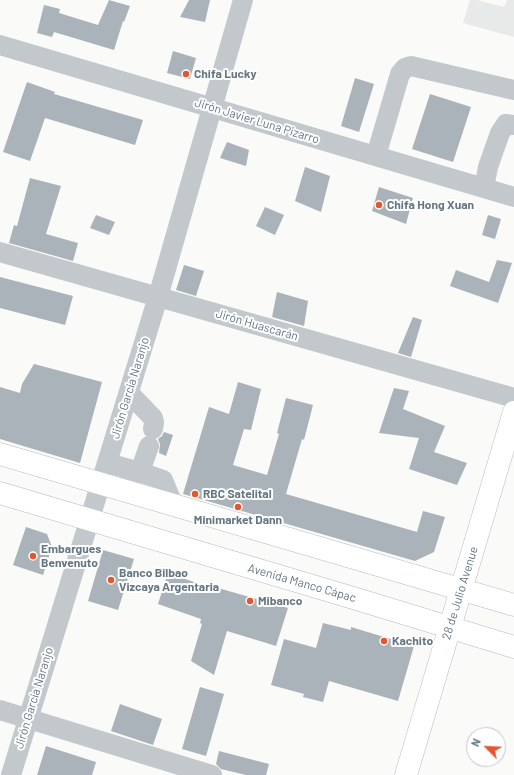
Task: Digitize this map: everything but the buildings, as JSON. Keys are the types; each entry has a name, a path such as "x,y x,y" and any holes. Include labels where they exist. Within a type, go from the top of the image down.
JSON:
{"main road":[{"name":"28 de Julio Avenue","path":"406,775 514,412"},
{"path":"0,454 110,479 173,504 514,605"},
{"name":"Avenida Manco Cápac","path":"0,493 514,647"}],"street":[{"name":"Jirón García Naranjo","path":"11,775 89,520 110,479 129,393 243,0"},
{"name":"Jirón Javier Luna Pizarro","path":"0,45 514,197"},
{"path":"376,156 400,74 405,68 412,66 514,90"},
{"path":"484,188 488,167 500,133 506,124 514,125"},
{"name":"Jirón Huascarán","path":"0,252 514,398"},
{"path":"129,393 153,418 154,422 151,438 140,472"},
{"path":"110,479 140,472"},
{"path":"110,479 140,472 163,480 173,504"},
{"path":"0,710 212,775"}],"shaded area":[{"path":"470,0 477,0 504,7 507,0 514,0 514,37 463,23"}],"place":[{"name":"Chifa Lucky","path":"186,74"},
{"name":"Chifa Hong Xuan","path":"379,205"},
{"name":"RBC Satelital","path":"195,494"},
{"name":"Minimarket Dann","path":"238,507"},
{"name":"Embargues Benvenuto","path":"33,556"},
{"name":"Banco Bilbao Vizcaya Argentaria","path":"111,580"},
{"name":"Mibanco","path":"250,601"},
{"name":"Kachito","path":"384,641"}]}
